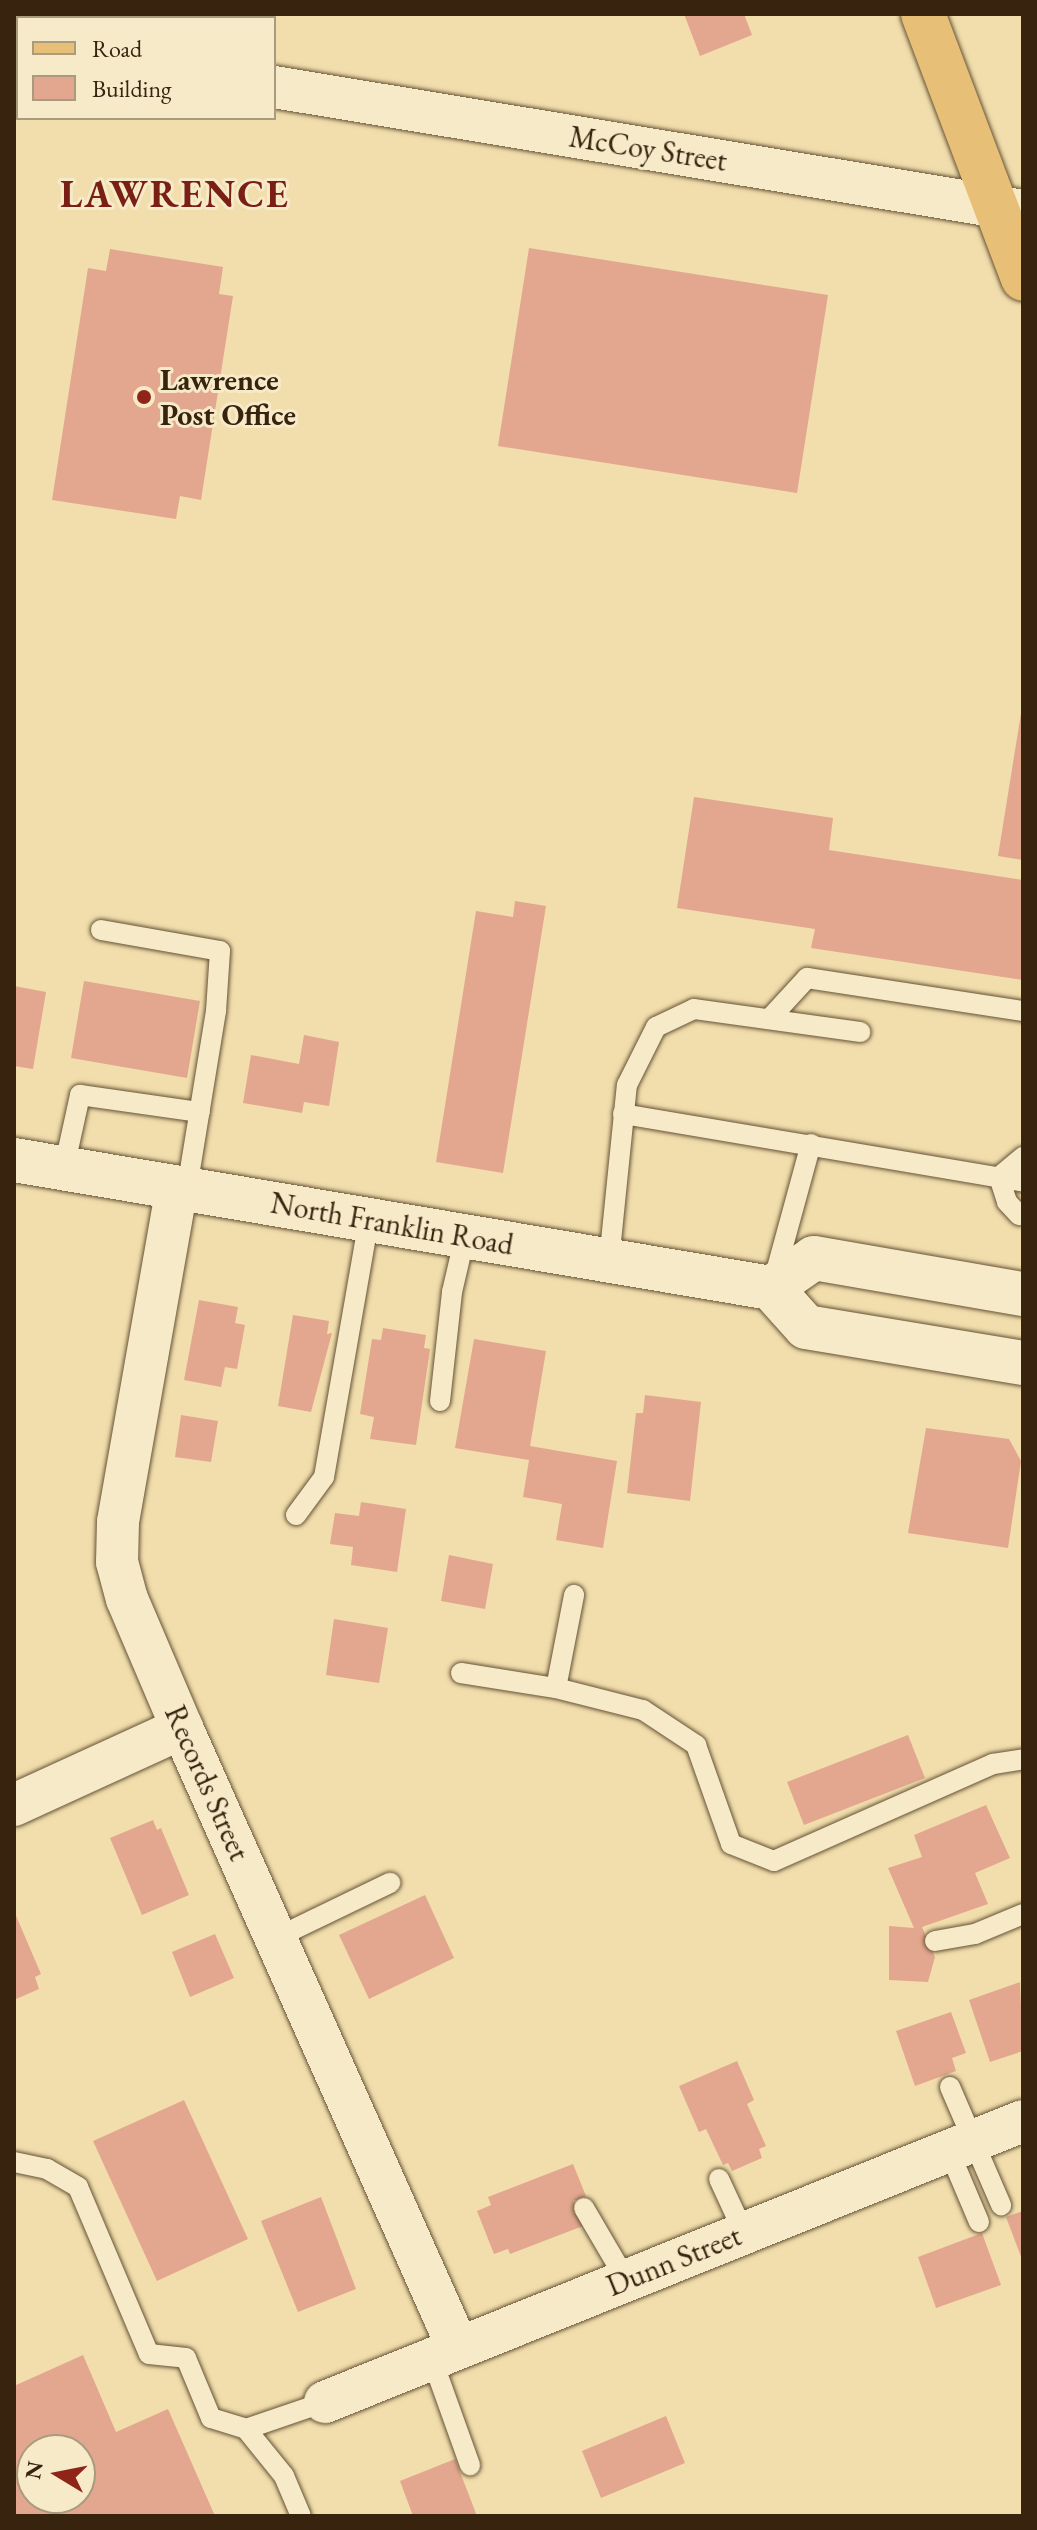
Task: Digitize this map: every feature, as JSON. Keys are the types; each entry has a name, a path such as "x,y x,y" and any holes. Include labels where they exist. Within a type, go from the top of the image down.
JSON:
{"main road":[{"path":"923,14 1011,208 1023,279"},
{"name":"North Franklin Road","path":"15,1165 64,1168 771,1288"},
{"path":"1023,1294 814,1258 771,1288 806,1327 1023,1363"}],"street":[{"name":"McCoy Street","path":"276,87 1011,208"},
{"name":"Records Street","path":"182,1188 118,1522 117,1562 127,1599 276,1938 445,2353"},
{"path":"14,1805 182,1728"},
{"name":"Dunn Street","path":"325,2402 1023,2121"}],"lane":[{"path":"101,930 220,951 200,1112 182,1188"},
{"path":"772,1016 807,978 1023,1011"},
{"path":"609,1261 623,1114 638,1057 656,1027 694,1009 772,1016 860,1032"},
{"path":"64,1168 80,1095 200,1112"},
{"path":"623,1114 1023,1182"},
{"path":"771,1288 811,1144"},
{"path":"999,1177 1023,1157"},
{"path":"999,1177 1007,1202 1019,1215"},
{"path":"296,1515 324,1477 369,1220"},
{"path":"440,1401 452,1292 465,1236"},
{"path":"556,1688 574,1595"},
{"path":"461,1673 556,1688 643,1710 696,1745 731,1844 774,1861 993,1764 1023,1759"},
{"path":"276,1938 390,1883"},
{"path":"935,1941 975,1934 1023,1914"},
{"path":"950,2087 979,2222"},
{"path":"961,2146 1001,2205"},
{"path":"14,2162 47,2169 78,2187 149,2354 186,2358 211,2418 246,2429 284,2476 301,2516"},
{"path":"719,2179 744,2233"},
{"path":"584,2208 626,2280"},
{"path":"445,2353 470,2465"},
{"path":"246,2429 325,2402"}],"building":[{"path":"684,14 744,14 752,35 700,56"},
{"path":"529,248 828,295 797,493 498,446"},
{"path":"110,249 223,267 219,294 233,296 201,500 180,496 176,519 52,500 88,268 106,271"},
{"path":"1023,701 1023,860 998,856"},
{"path":"694,797 833,818 829,850 1023,880 1023,980 811,948 815,929 677,908"},
{"path":"515,901 546,906 503,1173 436,1162 476,911 513,917"},
{"path":"84,981 200,1001 187,1078 71,1058"},
{"path":"14,986 46,992 33,1069 14,1066"},
{"path":"304,1035 339,1042 329,1106 304,1102 302,1113 243,1103 251,1055 299,1064"},
{"path":"199,1300 238,1307 235,1323 245,1325 237,1369 225,1367 221,1387 184,1380"},
{"path":"293,1315 329,1321 327,1334 332,1333 311,1412 278,1406"},
{"path":"383,1328 426,1335 424,1348 430,1349 416,1445 370,1439 374,1417 360,1414 372,1339 381,1340"},
{"path":"474,1339 546,1351 530,1446 617,1461 603,1548 556,1540 562,1504 523,1497 529,1460 455,1448"},
{"path":"645,1395 701,1402 690,1501 627,1493 636,1413 643,1413"},
{"path":"181,1415 218,1421 211,1462 175,1457"},
{"path":"926,1428 1009,1439 1021,1461 1008,1548 908,1533"},
{"path":"361,1502 406,1509 397,1572 351,1565 353,1547 330,1544 335,1513 359,1516"},
{"path":"449,1555 493,1564 485,1609 441,1601"},
{"path":"334,1619 388,1628 379,1683 326,1675"},
{"path":"908,1735 925,1778 804,1825 787,1782"},
{"path":"986,1805 1010,1858 975,1873 988,1904 922,1927 935,1957 928,1982 889,1980 889,1926 914,1928 888,1868 922,1857 914,1835"},
{"path":"153,1820 157,1830 161,1828 189,1895 142,1915 110,1838"},
{"path":"425,1895 454,1958 369,1999 339,1935"},
{"path":"14,1911 41,1974 35,1977 39,1989 14,2000"},
{"path":"215,1934 234,1978 190,1997 172,1952"},
{"path":"1020,1982 1023,2051 990,2062 969,2000"},
{"path":"951,2012 966,2053 952,2058 956,2071 915,2086 896,2031"},
{"path":"737,2061 754,2100 747,2104 766,2146 759,2149 762,2158 732,2171 728,2163 723,2165 706,2129 699,2132 679,2086"},
{"path":"184,2100 248,2239 157,2281 93,2141"},
{"path":"573,2164 586,2196 573,2201 583,2226 510,2254 508,2249 494,2254 477,2211 491,2205 488,2197"},
{"path":"321,2197 356,2289 298,2312 261,2221"},
{"path":"1023,2211 1023,2262 1006,2217"},
{"path":"982,2233 1001,2285 936,2308 918,2257"},
{"path":"83,2355 116,2432 168,2409 215,2516 14,2516 14,2386"},
{"path":"666,2416 685,2463 601,2498 582,2451"},
{"path":"455,2459 477,2516 413,2516 400,2481"}],"place":[{"name":"Lawrence Post Office","path":"144,397"}],"district":[{"name":"LAWRENCE","path":"175,194"}]}
